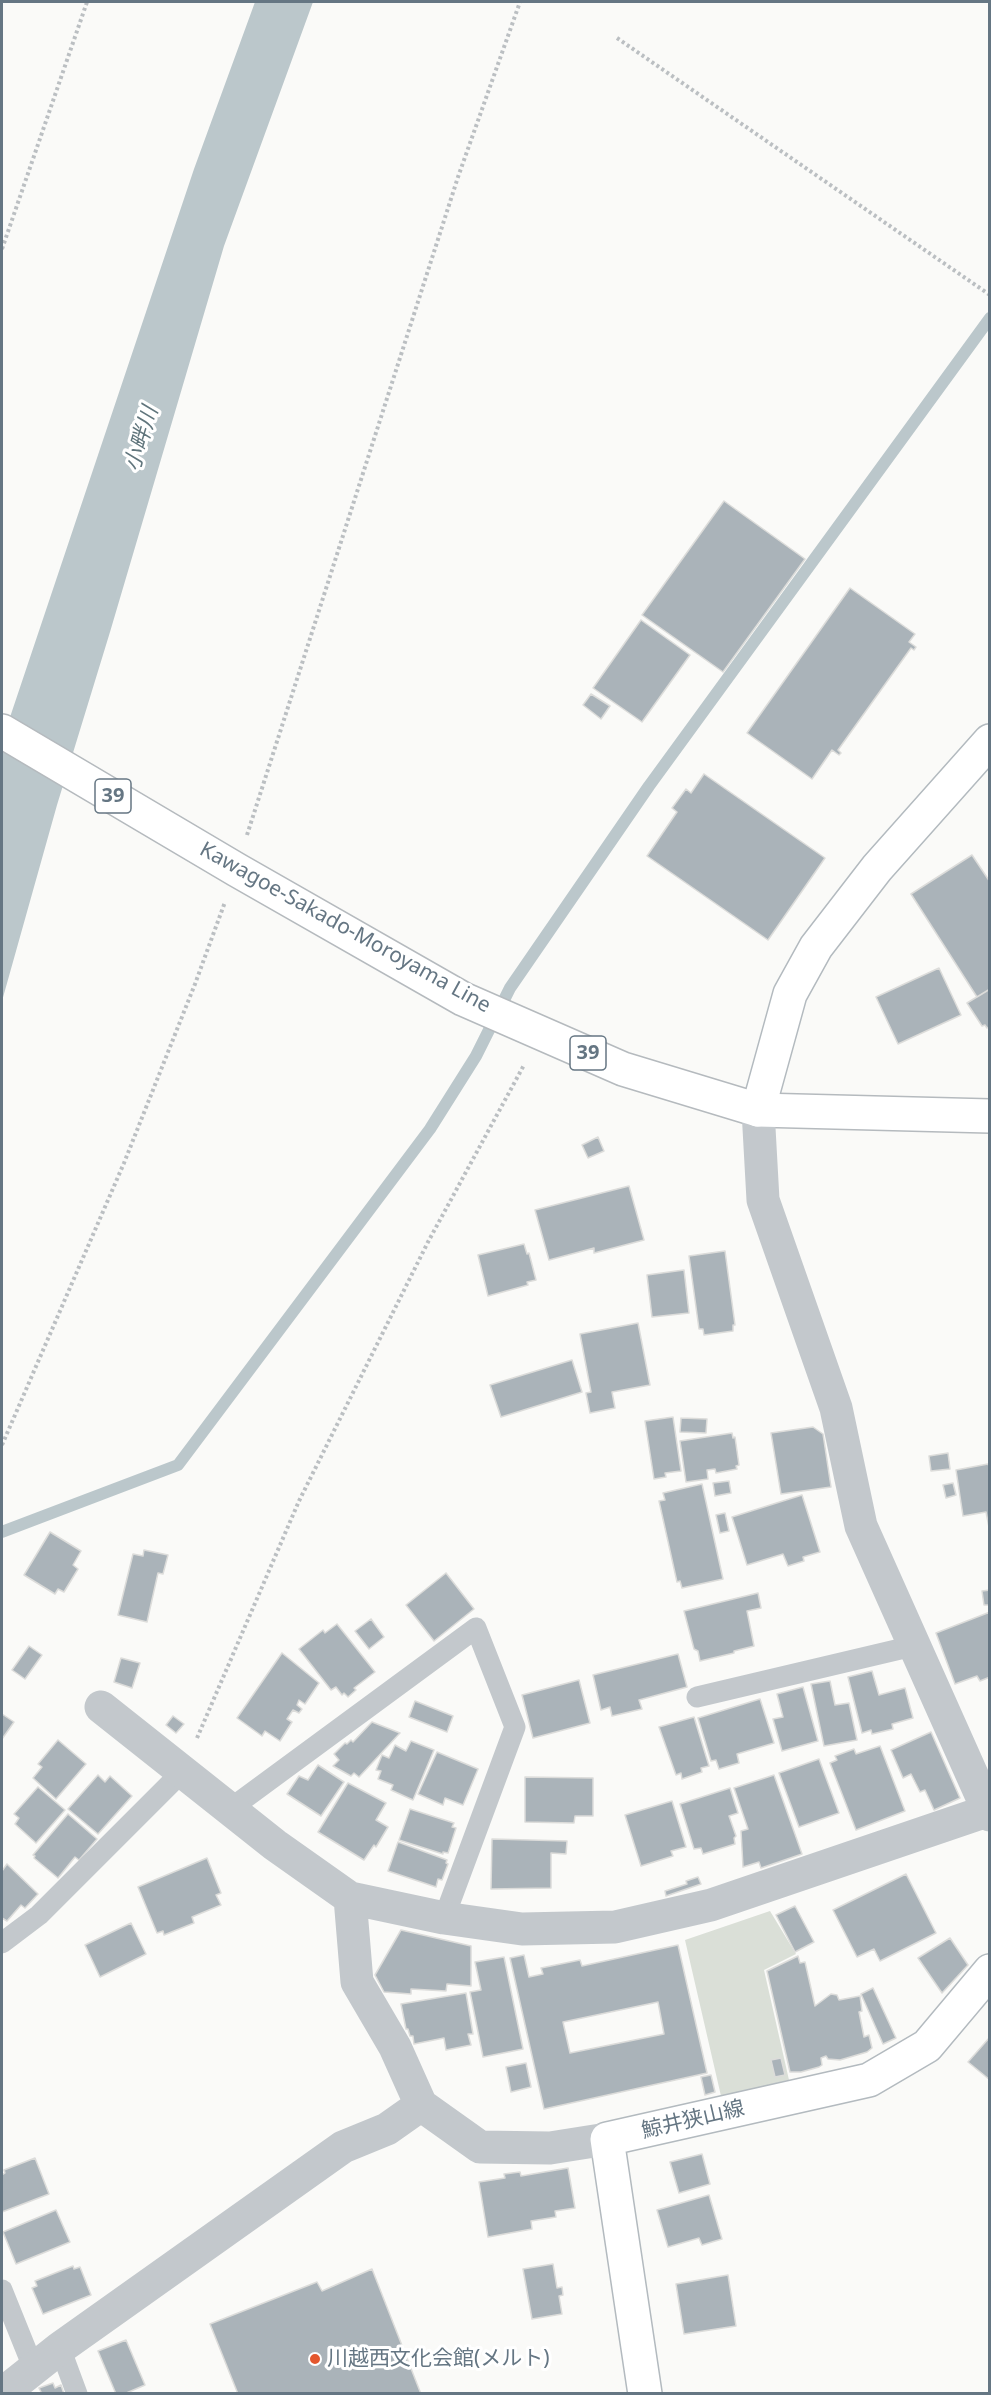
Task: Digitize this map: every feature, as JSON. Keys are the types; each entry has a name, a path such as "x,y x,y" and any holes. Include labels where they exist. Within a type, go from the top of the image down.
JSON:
{"main road":[{"name":"Kawagoe-Sakado-Moroyama Line","path":"2,731 463,999 623,1068 758,1110 990,1116"},
{"path":"758,1110 790,994 816,947 876,868 990,741"},
{"name":"鯨井狭山線","path":"608,2139 869,2079 927,2046 990,1971"},
{"path":"608,2139 645,2394"}],"street":[{"path":"100,1707 275,1845 350,1898 444,1918 522,1929 615,1927 711,1905 989,1812 861,1526 836,1408 763,1200 758,1110"},
{"path":"350,1898 357,1982 395,2047 421,2105 480,2147 550,2148 608,2139"},
{"path":"2,2394 33,2367 343,2147 387,2129 421,2105"}],"lane":[{"path":"230,1809 476,1628 515,1727 444,1918"},
{"path":"697,1697 913,1646"},
{"path":"2,1943 39,1915 182,1772"},
{"path":"2,2290 33,2367"},
{"path":"60,2348 77,2394"}],"path":[{"path":"2,249 87,2"},
{"path":"2,1445 124,1163 195,984 458,177 520,2"},
{"path":"617,38 990,295"},
{"path":"182,1772 304,1491 428,1242 541,1033"}],"shaded area":[{"path":"770,1911 796,1954 764,1970 789,2080 721,2096 685,1940"}],"water":[{"name":"小畔川","path":"255,2 313,2 224,246 57,805 2,1001 2,741 194,169"}],"building":[{"path":"724,501 805,559 723,672 642,615"},
{"path":"850,588 915,634 909,642 916,647 914,650 911,648 838,750 841,753 839,755 832,750 812,779 747,733"},
{"path":"641,620 690,655 642,722 593,688"},
{"path":"591,694 610,706 601,719 583,705"},
{"path":"704,774 825,858 768,940 647,856 677,812 672,808 686,789 691,793"},
{"path":"972,855 990,882 990,989 977,997 911,894"},
{"path":"939,968 961,1015 898,1044 876,997"},
{"path":"990,989 990,1026 987,1028 985,1025 982,1026 967,1003"},
{"path":"598,1137 604,1151 588,1158 582,1145"},
{"path":"629,1186 644,1240 594,1253 594,1248 549,1260 535,1210"},
{"path":"524,1244 527,1254 529,1253 536,1280 527,1282 528,1285 488,1296 478,1255"},
{"path":"725,1251 735,1325 733,1325 733,1331 704,1335 703,1329 699,1329 689,1256"},
{"path":"684,1270 689,1313 652,1317 647,1275"},
{"path":"638,1323 650,1385 612,1392 615,1408 590,1413 586,1393 591,1392 580,1334"},
{"path":"572,1360 582,1392 501,1417 490,1385"},
{"path":"673,1417 681,1471 665,1473 666,1477 654,1479 645,1421"},
{"path":"681,1418 707,1419 706,1433 680,1432"},
{"path":"813,1427 823,1434 831,1487 781,1494 771,1433"},
{"path":"732,1433 733,1438 735,1437 739,1465 736,1466 737,1469 716,1473 715,1469 707,1470 708,1479 686,1482 680,1441"},
{"path":"948,1453 950,1469 931,1471 929,1456"},
{"path":"988,1464 990,1469 990,1532 986,1512 963,1516 956,1470"},
{"path":"729,1481 731,1493 715,1496 713,1483"},
{"path":"953,1483 956,1495 946,1498 943,1485"},
{"path":"702,1484 723,1579 682,1588 680,1581 677,1582 659,1501 665,1500 663,1493"},
{"path":"802,1495 820,1552 803,1557 804,1561 788,1566 783,1554 747,1565 732,1517"},
{"path":"725,1513 729,1531 720,1533 716,1515"},
{"path":"50,1532 81,1551 73,1565 78,1569 64,1592 58,1589 55,1594 24,1575"},
{"path":"144,1550 168,1555 163,1574 158,1573 147,1622 118,1615 133,1554 143,1556"},
{"path":"446,1573 474,1609 434,1641 406,1605"},
{"path":"990,1590 990,1605 984,1605 982,1591"},
{"path":"758,1593 761,1608 747,1611 754,1646 700,1661 698,1651 694,1649 684,1611"},
{"path":"990,1612 990,1677 980,1681 977,1676 955,1684 936,1633"},
{"path":"371,1619 384,1637 369,1649 355,1631"},
{"path":"337,1624 375,1672 354,1688 356,1690 348,1697 344,1693 342,1695 336,1687 331,1690 299,1649 323,1630 325,1633"},
{"path":"29,1646 42,1655 25,1679 12,1670"},
{"path":"282,1653 319,1683 305,1704 299,1700 297,1705 302,1709 299,1713 293,1710 287,1719 292,1722 280,1741 265,1731 262,1736 237,1718"},
{"path":"678,1654 687,1687 639,1700 642,1709 612,1716 610,1707 601,1710 593,1675"},
{"path":"121,1658 140,1663 132,1688 114,1682"},
{"path":"872,1671 879,1695 905,1688 913,1718 892,1724 893,1729 872,1734 871,1730 862,1733 848,1677"},
{"path":"579,1680 590,1723 533,1738 522,1695"},
{"path":"830,1681 835,1705 849,1703 857,1740 824,1746 811,1684"},
{"path":"803,1687 818,1741 782,1751 773,1719 783,1717 777,1694"},
{"path":"760,1699 774,1743 737,1754 739,1763 719,1769 716,1760 711,1761 698,1718"},
{"path":"415,1701 453,1716 447,1732 409,1717"},
{"path":"2,1714 14,1722 2,1739"},
{"path":"173,1716 184,1724 176,1733 166,1725"},
{"path":"694,1717 709,1766 701,1768 702,1772 682,1779 681,1773 676,1775 659,1727"},
{"path":"372,1722 400,1733 359,1777 354,1773 351,1776 333,1766 339,1760 334,1754 345,1743 351,1740 353,1742"},
{"path":"931,1732 960,1798 934,1810 925,1790 920,1792 911,1774 903,1778 891,1750"},
{"path":"58,1740 86,1764 56,1799 33,1778 42,1767 38,1764"},
{"path":"411,1741 434,1750 413,1800 391,1790 393,1785 378,1779 381,1771 376,1770 382,1755 389,1758 395,1745 406,1751"},
{"path":"880,1746 905,1811 856,1830 830,1763 837,1760 835,1756 854,1749 856,1754"},
{"path":"437,1752 478,1769 463,1805 445,1798 443,1805 418,1794"},
{"path":"819,1759 839,1813 799,1827 779,1773"},
{"path":"318,1765 344,1782 321,1816 287,1794 299,1776 308,1780"},
{"path":"98,1775 105,1782 110,1776 132,1796 98,1834 68,1809"},
{"path":"774,1775 802,1854 761,1868 759,1862 743,1867 741,1831 748,1829 734,1788"},
{"path":"525,1777 593,1778 593,1816 575,1816 574,1823 525,1822"},
{"path":"348,1783 386,1803 376,1820 388,1827 376,1847 374,1845 364,1860 318,1832"},
{"path":"38,1787 65,1810 36,1843 15,1824 19,1818 14,1814"},
{"path":"730,1788 738,1813 729,1816 736,1836 735,1844 703,1854 701,1848 694,1849 680,1804"},
{"path":"672,1801 686,1847 671,1851 673,1856 641,1866 625,1815"},
{"path":"410,1809 454,1823 452,1827 456,1828 448,1853 443,1852 443,1854 399,1840"},
{"path":"68,1814 97,1839 79,1860 75,1857 58,1878 33,1855"},
{"path":"492,1839 567,1841 566,1854 551,1853 551,1888 491,1889"},
{"path":"398,1842 447,1860 448,1864 442,1880 438,1879 436,1887 388,1871"},
{"path":"207,1858 221,1893 216,1895 221,1905 192,1917 194,1923 164,1935 163,1931 157,1933 138,1887"},
{"path":"7,1864 38,1894 25,1908 21,1905 7,1921 2,1918 2,1871"},
{"path":"906,1874 936,1933 880,1961 874,1949 857,1957 833,1910"},
{"path":"698,1877 701,1884 666,1896 665,1891 687,1884 686,1881"},
{"path":"795,1906 814,1942 795,1952 776,1915"},
{"path":"131,1923 146,1954 100,1977 85,1945"},
{"path":"401,1930 471,1946 471,1986 447,1984 446,1991 411,1989 411,1994 384,1992 375,1975"},
{"path":"950,1938 968,1965 942,1993 918,1958"},
{"path":"678,1945 707,2073 544,2109 510,1958 524,1955 529,1977 543,1974 541,1968 580,1960 582,1966","holes":["658,2002 664,2034 570,2053 563,2022"]},
{"path":"798,1956 800,1963 805,1962 815,2006 831,1994 837,1995 839,2000 860,1996 862,2011 859,2012 864,2037 869,2035 872,2048 867,2052 840,2060 828,2059 826,2056 821,2058 822,2065 819,2067 801,2072 790,2072 767,1971"},
{"path":"504,1957 523,2049 483,2057 470,1992 481,1990 475,1962"},
{"path":"873,1988 896,2038 883,2044 861,1994"},
{"path":"466,1993 473,2034 468,2034 471,2045 446,2050 444,2038 414,2044 413,2036 410,2036 406,2029 401,2004"},
{"path":"990,2037 990,2080 968,2062"},
{"path":"781,2058 785,2075 775,2077 771,2060"},
{"path":"526,2063 531,2087 511,2092 506,2067"},
{"path":"711,2075 715,2092 705,2095 701,2077"},
{"path":"702,2154 710,2184 679,2193 670,2162"},
{"path":"35,2158 49,2194 2,2212 4,2170"},
{"path":"568,2168 575,2208 555,2211 556,2217 531,2221 532,2229 488,2237 479,2182 505,2178 504,2174 520,2172 521,2176"},
{"path":"709,2195 722,2239 702,2245 699,2238 668,2247 657,2210"},
{"path":"56,2210 70,2242 16,2264 3,2232"},
{"path":"553,2264 557,2288 562,2287 563,2295 559,2296 562,2314 532,2319 523,2269"},
{"path":"73,2266 74,2269 80,2267 91,2295 43,2314 32,2288 37,2286 35,2281"},
{"name":"川越西文化会館(メルト)","path":"372,2269 421,2394 238,2394 210,2324 317,2282 322,2291"},
{"path":"728,2275 736,2326 684,2334 676,2284"},
{"path":"126,2340 145,2385 124,2394 116,2394 98,2351"},
{"path":"53,2383 55,2388 61,2385 64,2394 38,2394 41,2392 39,2388"}],"waterway":[{"path":"2,1532 178,1465 430,1129 476,1056 510,988 649,786 990,318"}],"place":[{"name":"川越西文化会館(メルト)","path":"315,2359"}]}
